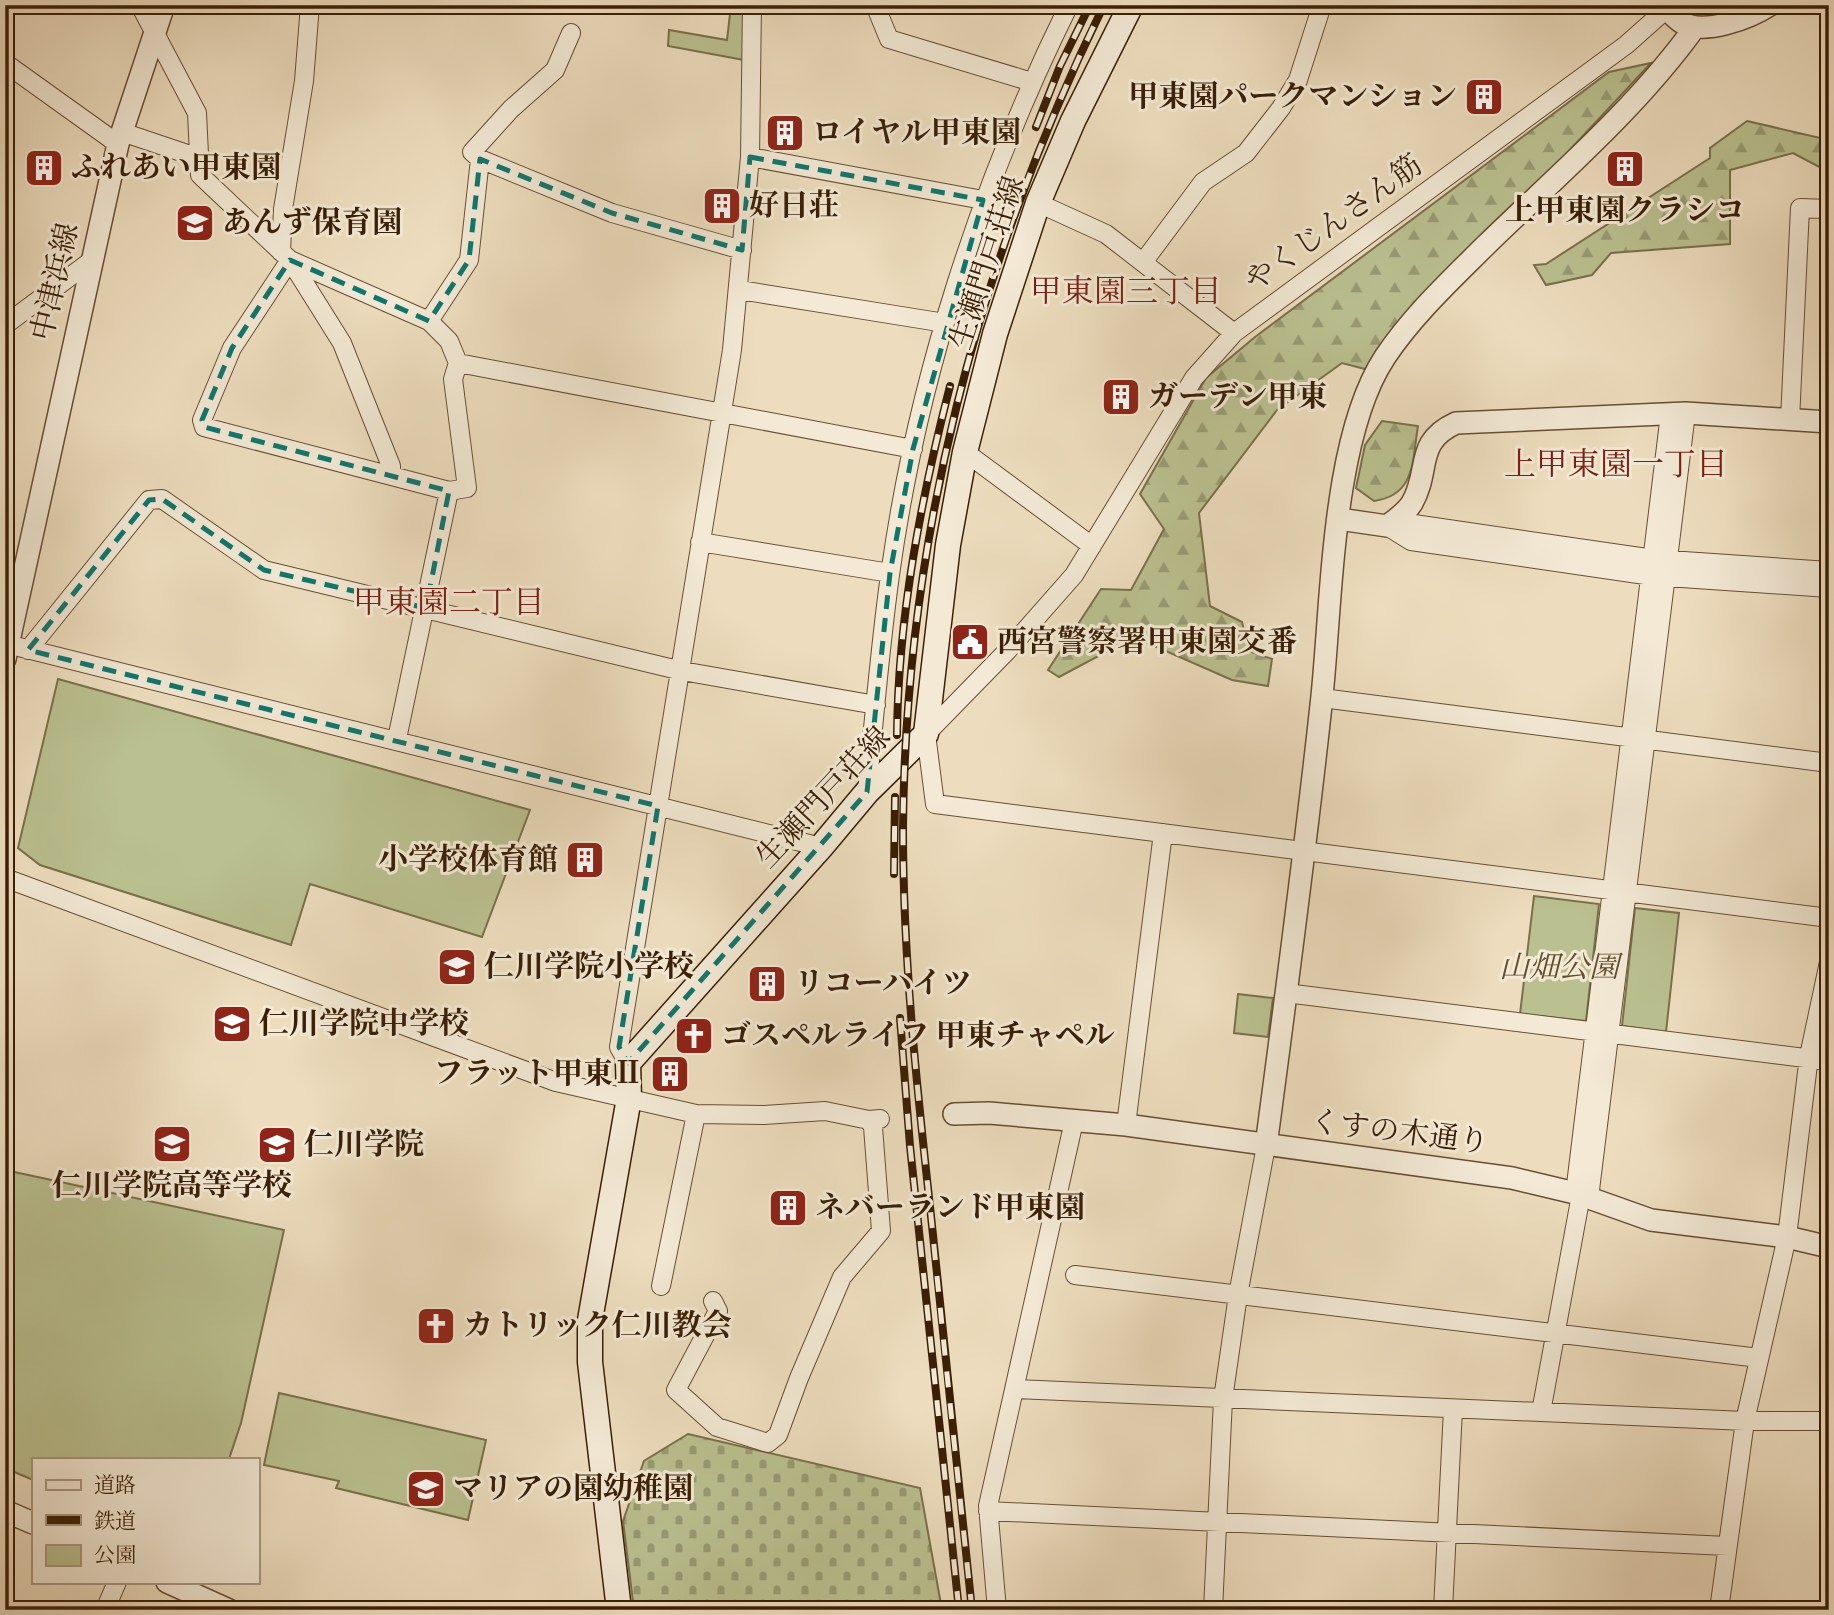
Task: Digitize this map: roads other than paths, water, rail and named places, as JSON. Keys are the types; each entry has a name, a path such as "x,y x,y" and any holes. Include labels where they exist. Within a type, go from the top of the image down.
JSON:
{"main road":[{"name":"生瀬門戸荘線","path":"628,1063 867,792 926,734 948,545 965,452 995,334 1038,203 1073,121 1131,5"},
{"path":"619,1610 590,1362 590,1320 629,1098 628,1063"}],"street":[{"path":"140,5 197,113 200,175 285,256 342,343 391,466 391,474"},
{"name":"中津浜線","path":"6,649 120,138 164,5"},
{"path":"285,256 429,321 449,341 458,363 453,379 467,488 449,491 204,427 202,420 232,348 285,256 283,209 304,81 310,5"},
{"path":"628,1063 619,1047 740,290 750,157 752,5"},
{"path":"875,5 889,39 1032,82"},
{"path":"867,792 890,573 913,449 945,323 983,200 1032,82 1069,5"},
{"path":"1144,261 1203,182 1246,153 1281,108 1298,80 1322,5"},
{"path":"1666,6 1681,22 1695,27 1754,15 1770,5"},
{"name":"やくじんさん筋","path":"926,734 1008,650 1074,575 1194,378 1234,333 1626,45 1666,6"},
{"path":"1213,1610 1223,1399 1238,1295 1266,1146 1322,698 1348,453 1382,361 1411,320 1622,113 1665,68 1695,27"},
{"path":"571,33 555,70 510,109 472,152 480,159 612,213 742,250"},
{"path":"5,63 120,138 199,158"},
{"path":"750,157 983,200"},
{"path":"429,321 468,260 480,159"},
{"path":"1038,203 1107,233 1234,333"},
{"path":"1790,420 1801,208 1829,209"},
{"path":"5,325 91,261"},
{"path":"740,290 945,323"},
{"path":"458,363 720,415 913,449"},
{"path":"1387,526 1413,501 1426,450 1432,438 1456,423 1678,414 1829,422"},
{"path":"1541,1412 1582,1195 1602,1034 1628,893 1640,738 1678,414"},
{"path":"965,452 1092,546"},
{"path":"397,739 449,491"},
{"path":"28,650 149,500 162,499 264,570 681,671 876,705"},
{"path":"1339,519 1387,526 1414,524 1661,568 1829,588"},
{"path":"700,542 890,573"},
{"path":"1661,568 1829,572"},
{"path":"6,649 28,650 397,739 821,847"},
{"path":"1322,698 1829,763"},
{"path":"926,734 935,804 1829,918"},
{"path":"1602,1034 1610,891 1640,738"},
{"path":"1126,1125 1163,833"},
{"path":"5,878 556,1082 696,1114 764,1115 825,1111 875,1120 873,1127 881,1231 842,1277 778,1435 768,1443 717,1427 676,1390 718,1311 713,1301"},
{"path":"1719,1610 1745,1421 1787,1237 1809,1056 1829,962"},
{"path":"1286,993 1602,1034 1809,1056 1829,1061"},
{"name":"くすの木通り","path":"954,1114 989,1113 1126,1125 1512,1178 1582,1195 1651,1220 1787,1237 1829,1247"},
{"path":"661,1286 696,1114"},
{"path":"997,1610 988,1511 1074,1121"},
{"path":"1075,1275 1759,1358"},
{"path":"1016,1389 1745,1421 1829,1422"},
{"path":"1443,1610 1453,1409"},
{"path":"5,1511 32,1523"},
{"path":"988,1511 1727,1546"},
{"path":"105,1610 116,1584"},
{"path":"171,1584 229,1610"}],"railway":[{"path":"1036,127 1060,66 1090,5"},
{"path":"972,1610 908,976 903,830 907,722 917,616 934,510 957,406 985,303 1019,202 1059,103 1104,5"},
{"path":"897,735 898,691 913,559 950,386"},
{"path":"894,874 895,797"},
{"path":"900,1018 910,1146 959,1610"}],"place":[{"name":"甲東園パークマンション","path":"1484,97"},
{"name":"ロイヤル甲東園","path":"785,133"},
{"name":"ふれあい甲東園","path":"44,168"},
{"name":"上甲東園クラシコ","path":"1625,169"},
{"name":"好日荘","path":"722,206"},
{"name":"あんず保育園","path":"195,223"},
{"name":"ガーデン甲東","path":"1121,397"},
{"name":"西宮警察署甲東園交番","path":"970,642"},
{"name":"小学校体育館","path":"585,860"},
{"name":"仁川学院小学校","path":"457,967"},
{"name":"リコーハイツ","path":"767,984"},
{"name":"仁川学院中学校","path":"232,1024"},
{"name":"ゴスペルライフ 甲東チャペル","path":"694,1036"},
{"name":"フラット甲東Ⅱ","path":"670,1074"},
{"name":"仁川学院高等学校","path":"172,1144"},
{"name":"仁川学院","path":"277,1145"},
{"name":"ネバーランド甲東園","path":"788,1208"},
{"name":"カトリック仁川教会","path":"436,1326"},
{"name":"マリアの園幼稚園","path":"426,1489"}],"district":[{"name":"甲東園三丁目","path":"1126,293"},
{"name":"上甲東園一丁目","path":"1616,466"},
{"name":"甲東園二丁目","path":"449,604"}],"park label":[{"name":"山畑公園","path":"1559,968"}]}
